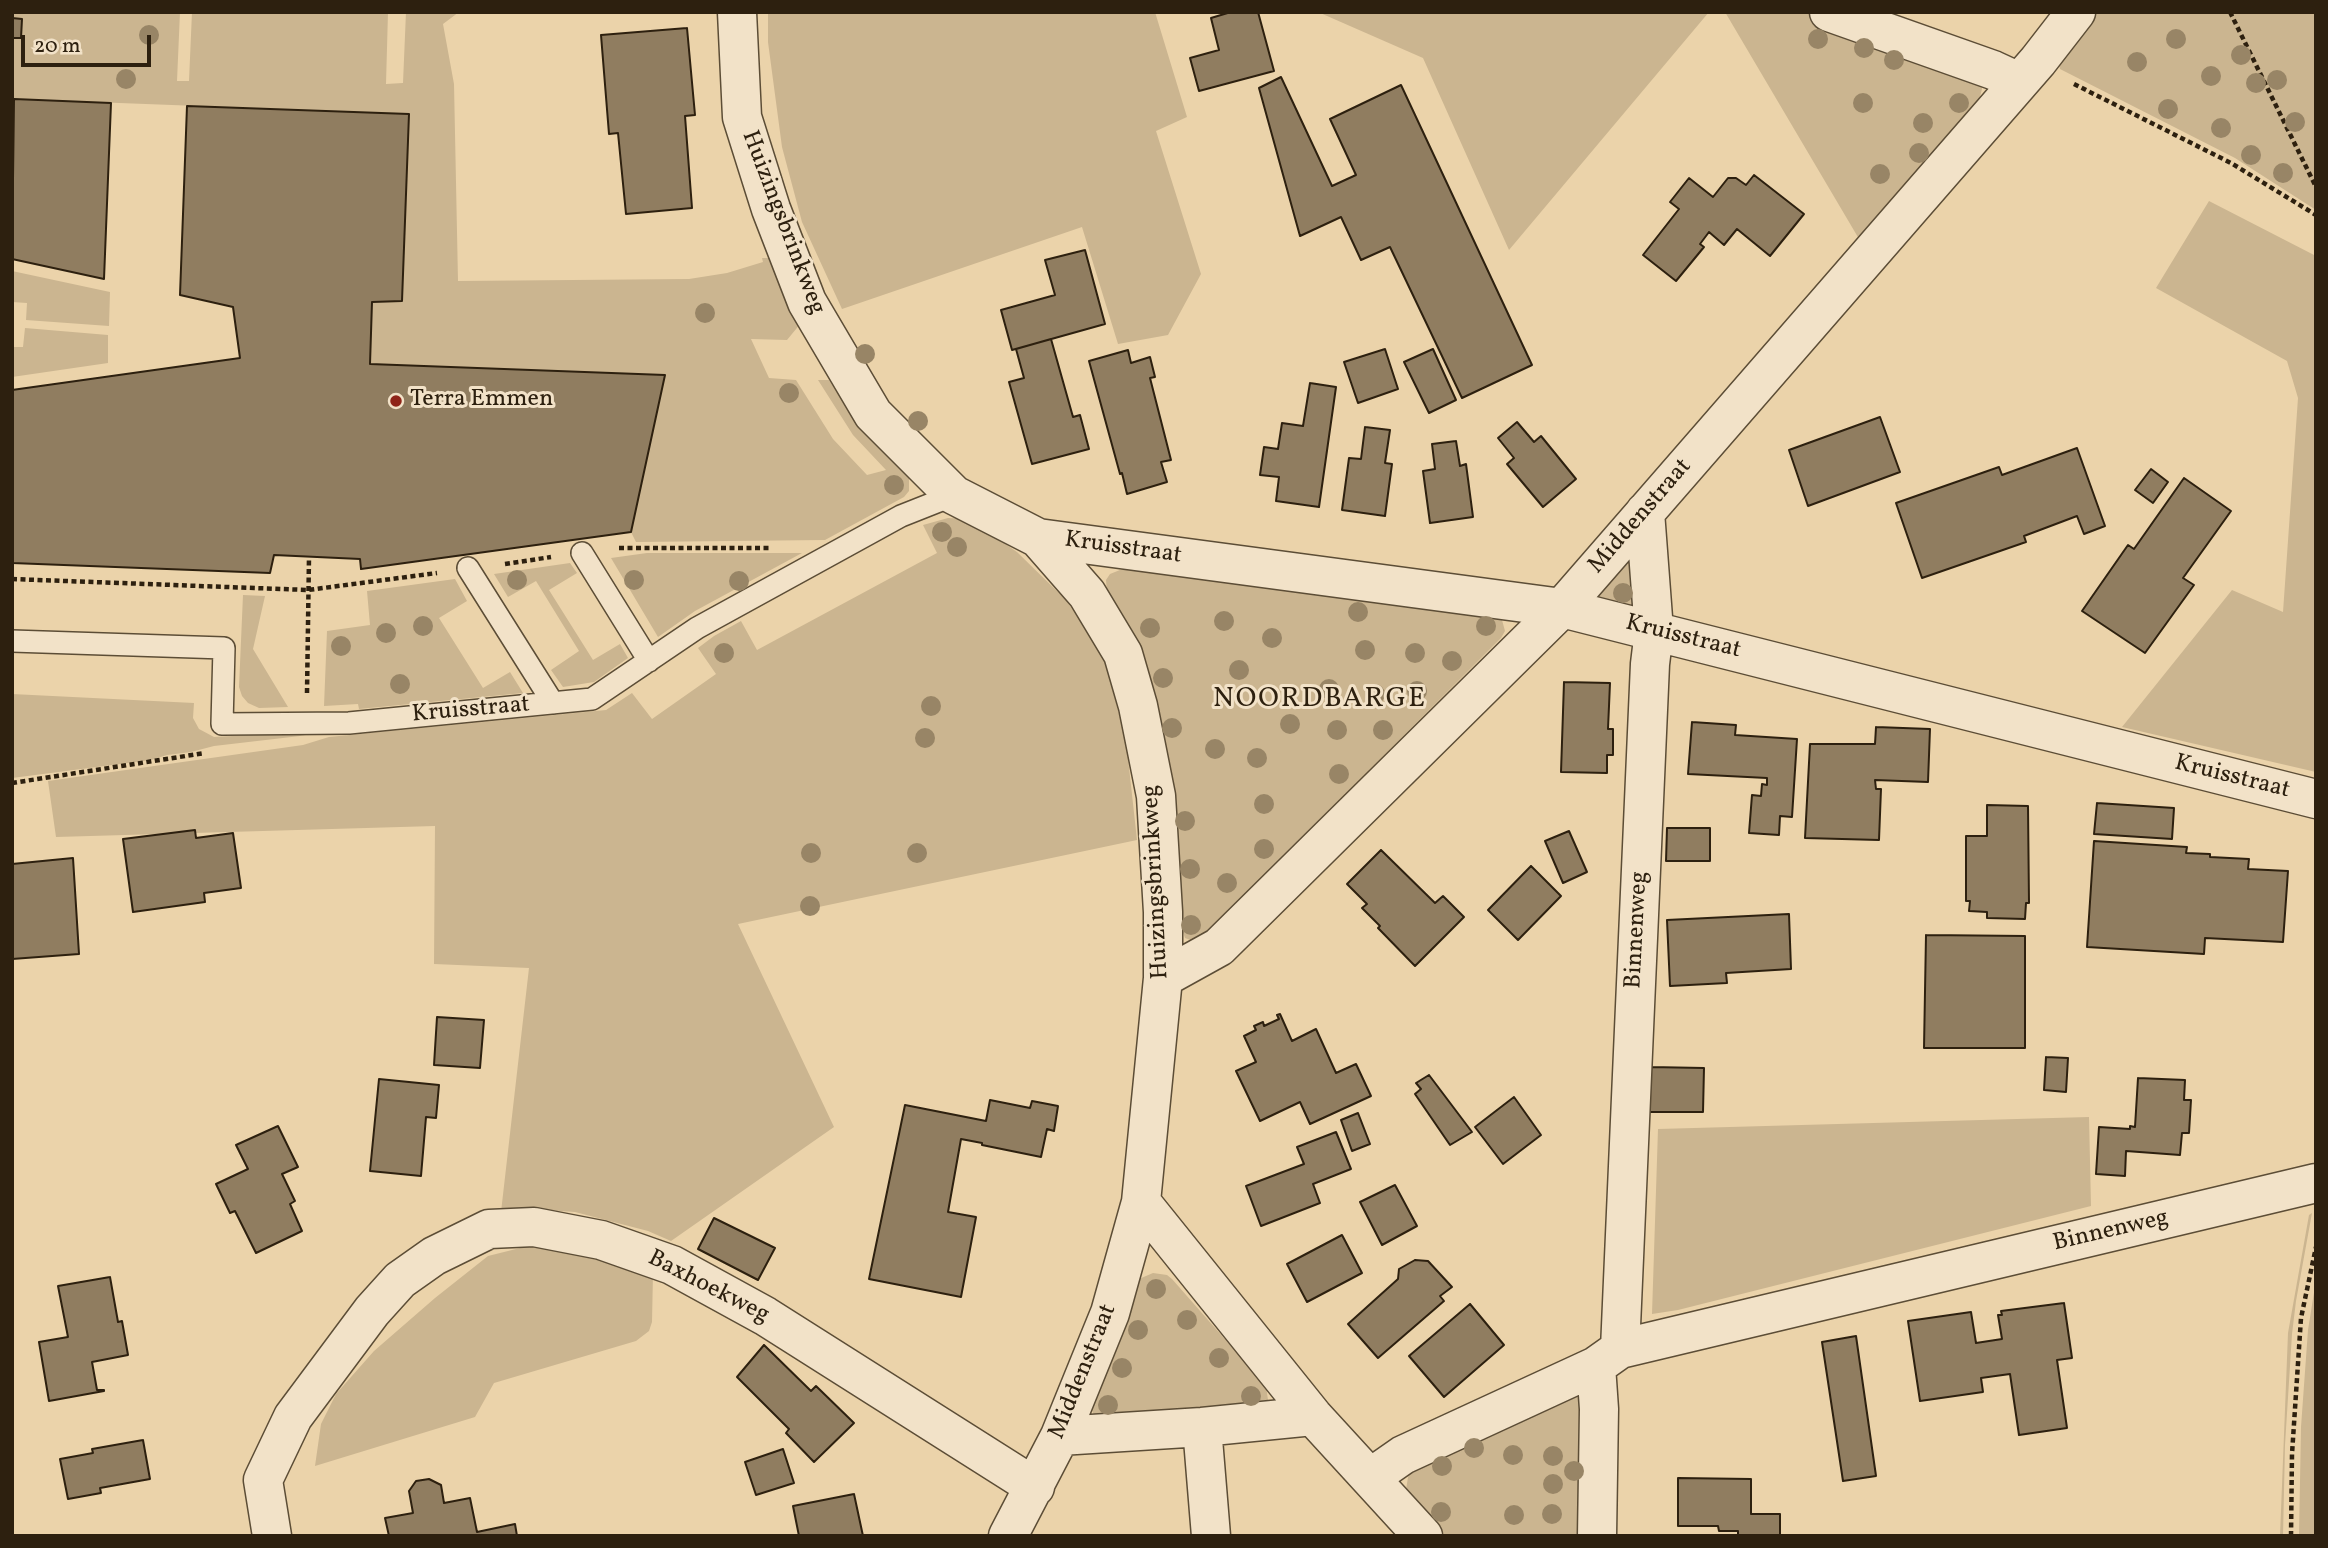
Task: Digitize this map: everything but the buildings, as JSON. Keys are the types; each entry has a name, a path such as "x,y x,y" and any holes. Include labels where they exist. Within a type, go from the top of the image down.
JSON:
{"street":[{"name":"Huizingsbrinkweg","path":"737,12 742,117 771,209 807,302 873,414 954,495 1038,538 1087,594 1123,654 1138,706 1156,796 1163,912 1163,978 1141,1202"},
{"path":"1829,12 1993,70 2028,71"},
{"name":"Middenstraat","path":"1163,978 1219,947 1562,608 2028,71 2076,12"},
{"name":"Binnenweg","path":"1597,1536 1599,1409 1608,1357 1654,631 1645,512"},
{"name":"Kruisstraat","path":"1038,538 1562,608 2316,799"},
{"name":"Binnenweg","path":"1370,1478 1403,1455 1608,1357 2316,1183"},
{"path":"1141,1202 1313,1416 1423,1536"},
{"name":"Middenstraat","path":"1008,1536 1060,1436 1110,1313 1141,1202"},
{"name":"Baxhoekweg","path":"272,1536 263,1480 293,1418 372,1311 400,1280 434,1256 489,1229 534,1227 601,1240 672,1265 765,1316 1035,1486"},
{"path":"1060,1436 1202,1427 1313,1416"},
{"path":"1202,1427 1211,1536"}],"lane":[{"name":"Kruisstraat","path":"12,641 224,648 222,724 349,723 592,699 697,628 901,516 954,495"},
{"path":"582,553 649,661"},
{"path":"468,568 553,703"}],"path":[{"path":"2230,12 2316,187"},
{"path":"2028,71 2053,74 2231,163 2316,215"},
{"path":"12,579 308,590 618,548 819,547 830,555"},
{"path":"307,723 309,557"},
{"path":"12,783 210,752"},
{"path":"2291,1536 2292,1454 2301,1318 2316,1247"}],"shaded area":[{"path":"12,12 180,12 177,81 189,81 192,12 388,12 386,84 403,83 406,12 459,12 443,24 454,84 458,281 689,279 727,273 763,262 762,258 774,258 801,323 787,340 751,339 769,378 796,380 833,439 867,475 886,470 853,435 818,380 829,380 857,424 909,477 909,491 904,497 825,540 636,542 631,532 664,375 370,364 372,302 402,300 409,114 14,99 12,117"},
{"path":"768,12 1155,12 1187,117 1156,131 1201,274 1168,335 1118,344 1082,227 842,309 802,222 782,147 768,42"},
{"path":"1318,12 1709,12 1509,250 1423,58"},
{"path":"1725,12 1813,12 1981,82 1978,104 1862,244"},
{"path":"2096,12 2316,12 2316,210 2235,158 2060,69 2058,60"},
{"path":"2209,201 2316,256 2316,772 2122,727 2232,590 2283,612 2298,398 2287,361 2156,288"},
{"path":"12,271 110,292 109,326 26,320 27,303 12,302"},
{"path":"25,328 108,335 108,363 12,377 12,347 23,347"},
{"path":"948,518 969,519 1017,552 1065,599 1102,651 1126,740 1137,840 738,924 834,1127 671,1241 648,1231 575,1212 531,1209 501,1212 529,968 434,964 435,826 56,837 48,781 303,745 329,737 606,710 632,693 652,719 716,674 698,648 714,636 741,621 757,650 937,553 923,525"},
{"path":"647,553 802,553 695,611 658,637 611,558"},
{"path":"1632,555 1638,602 1629,607 1595,597"},
{"path":"570,563 577,573 549,590 593,660 620,644 628,658 594,682 563,687 551,670 579,651 536,581 508,597 494,574"},
{"path":"1133,569 1494,617 1502,620 1505,631 1209,931 1193,941 1185,938 1181,926 1107,593 1106,580 1110,574"},
{"path":"455,579 467,601 439,618 483,688 510,672 523,693 359,709 358,704 324,706 327,631 370,625 367,591"},
{"path":"243,595 265,596 253,649 288,707 259,708 248,703 242,696 239,687"},
{"path":"12,694 194,703 193,718 199,729 214,737 328,731 214,746 151,760 12,778"},
{"path":"2089,1117 2091,1206 1678,1310 1652,1314 1658,1129"},
{"path":"2312,1213 2292,1334 2283,1536 2280,1536 2288,1333 2309,1215"},
{"path":"528,1246 577,1252 653,1273 652,1322 649,1331 636,1341 494,1383 475,1417 315,1466 321,1424 336,1394 374,1351 488,1256"},
{"path":"1153,1273 1167,1275 1172,1279 1266,1386 1268,1400 1265,1407 1097,1417 1093,1413 1091,1408 1139,1279"},
{"path":"2316,1280 2316,1536 2299,1536 2301,1427 2308,1330"},
{"path":"1569,1388 1586,1398 1584,1536 1443,1536 1406,1490 1414,1465"}],"place":[{"name":"Terra Emmen","path":"396,401"}],"district":[{"name":"NOORDBARGE","path":"1320,701"}]}
